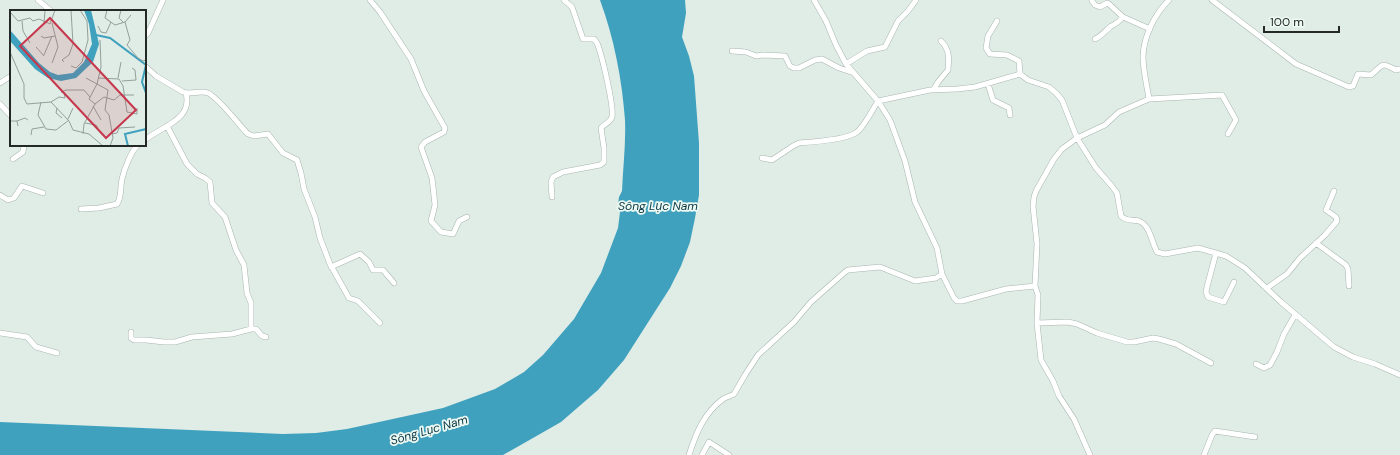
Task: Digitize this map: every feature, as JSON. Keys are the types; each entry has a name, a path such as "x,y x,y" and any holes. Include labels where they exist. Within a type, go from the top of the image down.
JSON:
{"street":[{"path":"38,0 50,10"},
{"path":"146,35 163,0"},
{"path":"370,0 380,12 411,60 424,91 445,128 444,132 425,142 421,147 432,178 435,205 431,220 441,232 453,234 459,221 467,217"},
{"path":"552,197 551,182 553,177 563,172 604,162 601,128 604,124 610,121 612,117 610,97 597,43 594,39 583,39 572,7 564,0"},
{"path":"814,0 826,21 836,46 846,64 878,101 890,120 897,135 905,161 915,202 937,248 942,274 954,298 959,302 1006,289 1035,286"},
{"path":"846,64 867,51 885,47 898,21 916,0"},
{"path":"1149,100 1143,54 1154,18 1169,0"},
{"path":"1212,0 1296,64 1349,87 1353,86 1359,73 1371,74 1383,64 1396,70 1400,69"},
{"path":"1092,1 1095,5 1100,7 1107,3 1123,17 1150,29"},
{"path":"1095,39 1118,23 1123,17"},
{"path":"997,21 988,36 986,48 990,54 1007,55 1019,61 1020,74 1028,80 1049,88 1058,95 1064,103 1077,138 1096,168 1117,193 1121,216 1126,220 1143,223 1148,230 1157,252 1165,254 1198,248 1226,256 1246,268 1295,315 1334,347 1345,353 1400,375"},
{"path":"934,89 948,70 948,50 941,41"},
{"path":"732,51 746,52 756,56 785,56 790,66 794,68 799,68 815,60 822,60 852,72"},
{"path":"146,67 156,76 186,93 203,92 212,95 248,134 254,136 268,134 283,153 297,160 304,189 315,217 320,238 331,267 349,298 358,301 380,324"},
{"path":"762,158 772,160 793,146 799,144 854,134 861,129 878,101 934,89 957,89 988,84 1020,74"},
{"path":"0,83 10,77"},
{"path":"988,84 993,100 1009,108 1010,115"},
{"path":"146,139 174,122 185,111 188,105 186,93"},
{"path":"1090,455 1077,424 1059,396 1054,381 1041,360 1037,322 1038,295 1035,286 1037,244 1033,206 1036,191 1056,155 1077,138 1105,125 1119,112 1149,100 1222,95 1236,120 1228,134"},
{"path":"0,104 10,115"},
{"path":"167,126 187,164 197,174 210,182 212,203 225,217 236,250 244,265 247,293 251,303 251,329"},
{"path":"13,159 23,152 24,146"},
{"path":"81,208 99,208 117,204 119,200 122,178 132,152 137,146"},
{"path":"0,195 8,200 14,198 22,186 43,193"},
{"path":"1267,288 1287,274 1300,258 1325,235 1337,221 1336,217 1326,210 1334,191"},
{"path":"1316,243 1346,265 1348,269 1349,286"},
{"path":"1216,253 1206,292 1208,297 1224,302 1234,282"},
{"path":"331,267 360,254 369,262 373,270 383,270 394,283"},
{"path":"689,455 694,438 706,415 724,398 734,394 758,355 794,322 811,302 845,272 848,270 880,267 915,281 936,278 942,274"},
{"path":"1256,364 1264,368 1270,365 1284,334 1295,315"},
{"path":"1037,322 1068,322 1127,342 1152,338 1159,339 1176,344 1211,363"},
{"path":"131,332 131,338 134,340 164,342 232,334 251,329 256,329 262,336 266,337"},
{"path":"0,333 24,336 28,338 36,347 57,353"},
{"path":"1204,455 1215,431 1254,437"},
{"path":"702,455 709,442 729,455"}],"water":[{"name":"Sông Lục Nam","path":"600,0 685,0 686,13 682,37 694,76 699,143 699,195 690,242 681,266 670,288 624,360 598,390 561,422 503,455 0,455 0,422 283,434 316,433 347,429 443,408 495,389 524,372 543,355 574,319 601,273 618,228 620,212 618,204 622,191 625,146 625,120 617,59"}]}
